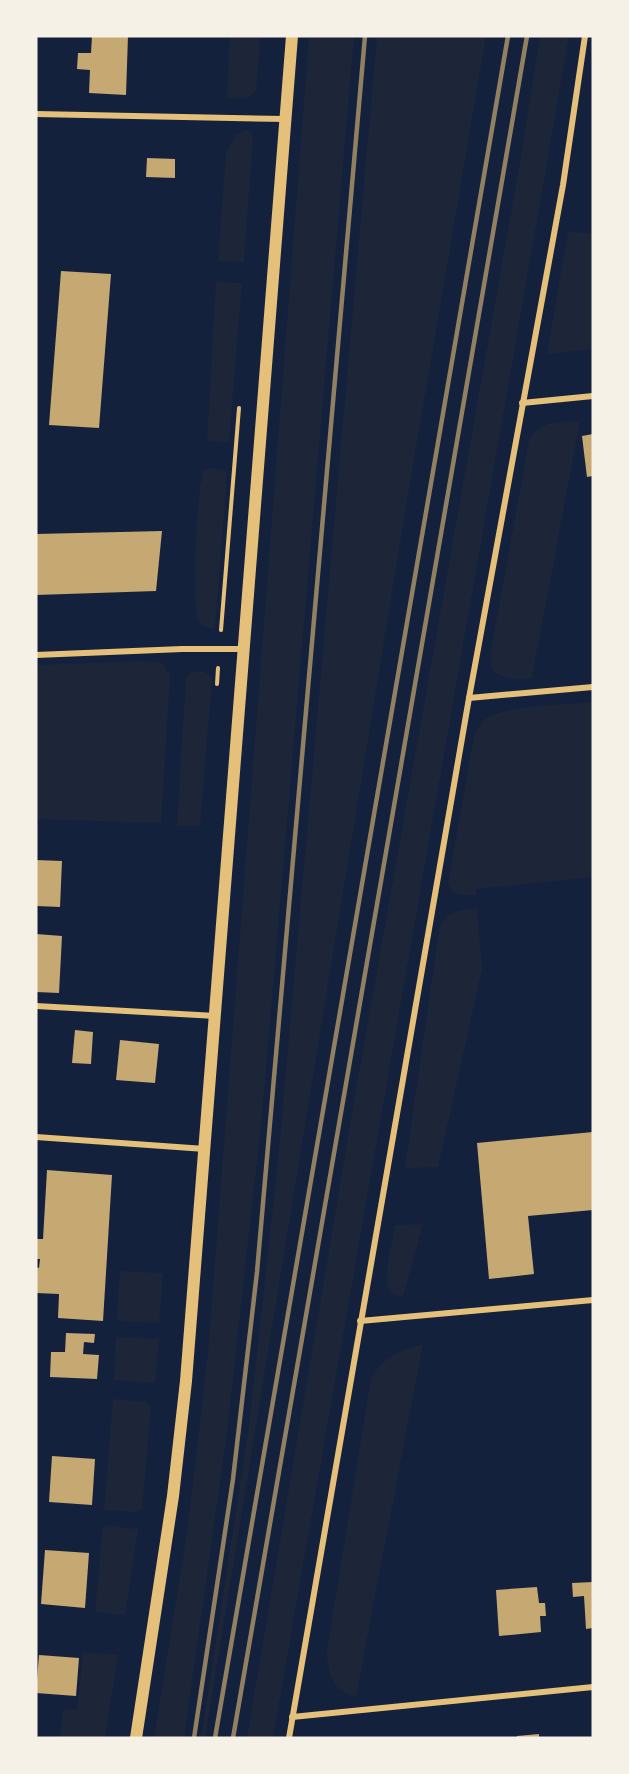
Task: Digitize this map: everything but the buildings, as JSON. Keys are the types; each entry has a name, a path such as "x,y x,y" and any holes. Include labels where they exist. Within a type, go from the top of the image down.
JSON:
{"main road":[{"path":"135,1738 173,1496 186,1381 292,36"}],"street":[{"path":"289,1738 469,699 563,185 585,36"},
{"path":"36,114 286,119"},
{"path":"522,403 593,396"},
{"path":"36,655 244,649"},
{"path":"469,699 593,687"},
{"path":"36,1006 216,1016"},
{"path":"36,1137 205,1149"},
{"path":"360,1321 593,1300"},
{"path":"292,1717 593,1687"}],"path":[{"path":"216,693 240,396"}],"shaded area":[{"path":"230,36 260,36 256,91 245,99 227,98"},
{"path":"309,36 354,36 262,1116 227,1433 184,1738 154,1738 188,1526 208,1352"},
{"path":"377,36 486,36 405,513 205,1738 201,1738 248,1434 278,1161"},
{"path":"540,36 569,36 273,1738 247,1738 353,1107 520,162"},
{"path":"246,130 250,131 253,136 244,262 218,261 226,153 236,135"},
{"path":"568,232 593,233 593,340 591,349 547,354"},
{"path":"216,282 242,283 229,442 207,441"},
{"path":"580,421 532,678 506,677 492,670 490,656 529,440 545,425"},
{"path":"209,468 224,470 227,476 215,627 213,628 200,623 195,598 200,486 203,472"},
{"path":"143,661 162,663 170,675 161,823 36,819 36,665"},
{"path":"203,671 212,679 200,826 177,826 186,678 192,672"},
{"path":"593,702 593,877 476,889 476,895 455,893 448,882 474,737 481,724 487,718 509,710"},
{"path":"477,908 482,969 438,1167 405,1168 439,930 449,915 465,909"},
{"path":"423,1224 403,1297 398,1296 390,1291 387,1281 387,1266 395,1225"},
{"path":"120,1271 163,1273 159,1323 117,1321"},
{"path":"116,1337 159,1339 155,1383 114,1380"},
{"path":"423,1344 356,1696 341,1691 332,1680 327,1650 371,1378 393,1355"},
{"path":"113,1399 145,1402 151,1406 142,1509 136,1512 104,1510"},
{"path":"103,1525 138,1529 125,1615 95,1612"},
{"path":"83,1652 118,1655 105,1738 60,1738 63,1709 77,1710"}],"railway":[{"path":"194,1738 233,1479 257,1272 365,36"},
{"path":"215,1738 508,36"},
{"path":"233,1738 527,36"}]}
